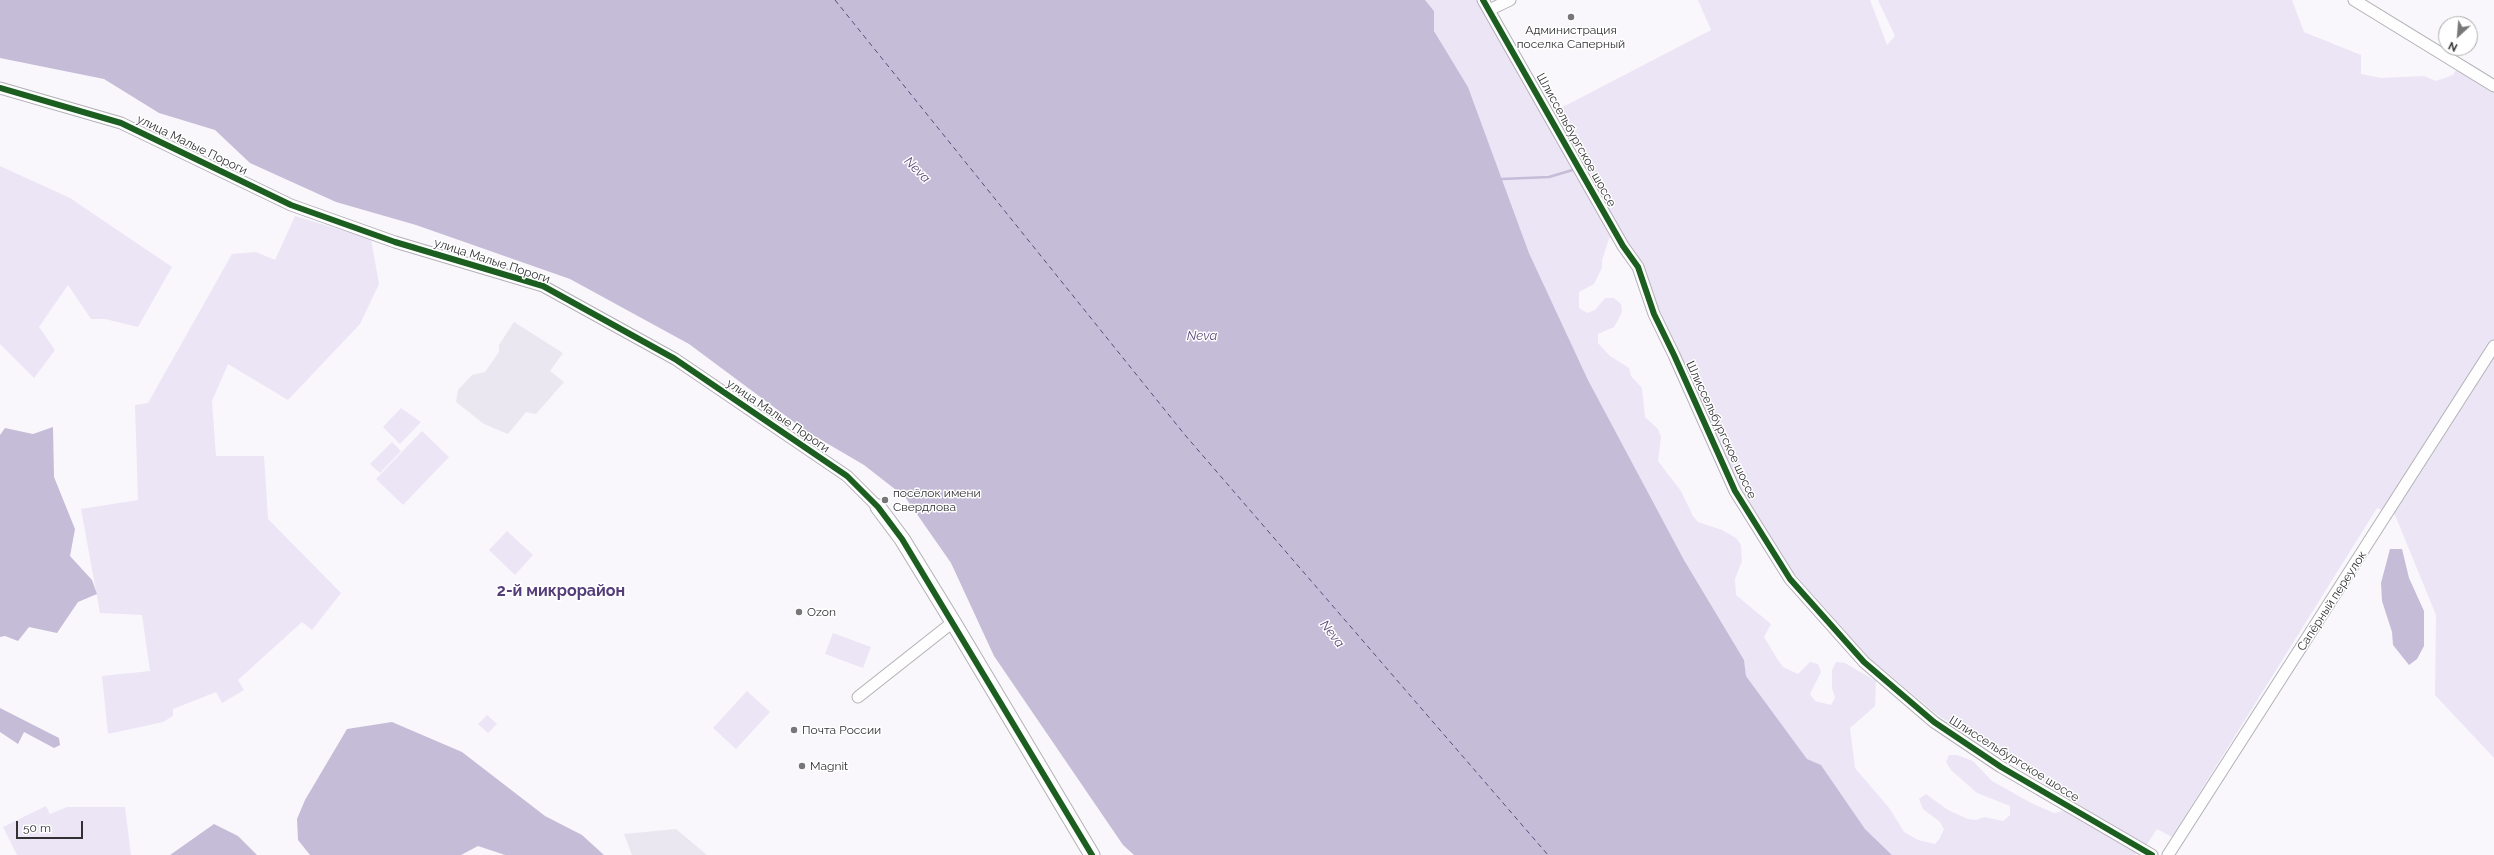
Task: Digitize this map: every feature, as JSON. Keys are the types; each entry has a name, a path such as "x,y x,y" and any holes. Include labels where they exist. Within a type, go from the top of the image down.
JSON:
{"street":[{"path":"1486,5 1510,0"},
{"path":"2354,0 2371,4 2494,86"},
{"name":"Шлиссельбургское шоссе","path":"1486,5 1638,267 1654,314 1735,491 1790,579 1864,662 1934,722 2001,767 2152,855"},
{"name":"улица Малые Пороги","path":"0,88 122,122 291,205 395,242 543,286 675,359 847,476 878,507 902,539 1092,855"},
{"name":"Сапёрный переулок","path":"2168,855 2494,346"},
{"path":"858,697 953,622"}],"shaded area":[{"path":"1425,0 1478,0 1580,176 1610,236 1602,260 1602,268 1594,284 1579,292 1579,308 1587,313 1595,310 1605,298 1614,298 1621,304 1622,312 1614,327 1598,334 1598,343 1610,356 1629,368 1631,376 1642,388 1645,417 1658,429 1661,437 1658,461 1681,491 1693,516 1698,522 1722,530 1736,538 1741,545 1742,561 1735,579 1736,595 1771,624 1764,637 1778,660 1783,667 1798,674 1810,662 1818,664 1821,672 1810,694 1815,701 1831,705 1835,698 1832,688 1832,670 1836,662 1845,663 1876,681 1875,706 1850,728 1855,768 1890,809 1904,832 1918,840 1935,844 1940,838 1944,829 1940,822 1923,809 1919,799 1926,794 1948,810 1968,819 1976,820 1984,817 2003,821 2010,815 2010,806 1977,793 1951,770 1946,762 1949,755 1957,755 1973,761 1992,781 2031,803 2054,813 2066,810 2134,847 2136,855 1892,855 1865,829 1821,765 1807,759 1746,676 1744,660 1684,560 1588,380 1529,253 1468,87 1434,31 1434,11"},
{"path":"1698,0 1870,0 1887,45 1895,36 1878,0 2292,0 2304,32 2361,55 2361,74 2381,78 2424,76 2436,81 2453,75 2458,66 2494,90 2494,758 2435,695 2436,615 2395,515 2377,508 2172,837 2157,829 2145,847 1936,714 1867,656 1794,573 1740,487 1626,241 1557,110 1711,30"},
{"path":"0,166 70,198 172,267 138,327 105,319 91,319 68,285 39,327 55,350 34,378 0,344"},
{"path":"295,216 371,239 379,284 360,324 288,400 228,364 212,401 216,456 264,456 268,519 341,593 312,630 302,622 238,680 244,690 222,703 216,692 173,709 173,716 163,722 108,734 102,676 150,671 142,615 100,613 81,509 138,500 135,405 148,403 232,254 256,252 275,260"},
{"path":"514,322 563,353 550,371 564,382 536,414 526,412 508,434 484,424 456,402 458,390 472,375 485,372 499,352 499,345"},
{"path":"401,408 421,422 400,444 383,427"},
{"path":"422,431 449,457 403,505 376,479"},
{"path":"392,442 401,451 380,473 370,464"},
{"path":"507,531 533,555 515,575 489,550"},
{"path":"833,633 871,647 863,668 825,654"},
{"path":"747,691 770,712 736,749 713,728"},
{"path":"487,715 497,724 488,733 478,724"},
{"path":"46,806 50,814 67,807 125,807 131,855 17,855 3,827"},
{"path":"676,829 707,855 632,855 624,834"}],"water":[{"name":"Neva","path":"0,0 1425,0 1434,11 1434,31 1468,87 1529,253 1588,380 1684,560 1744,660 1746,676 1807,759 1821,765 1865,829 1892,855 1134,855 1123,845 994,656 951,563 905,497 864,465 806,431 689,344 570,279 416,225 336,202 250,163 215,130 159,113 104,79 0,58"},
{"path":"53,427 54,477 75,529 70,556 92,580 97,594 78,602 57,633 29,627 18,641 5,636 0,637 0,435 5,428 33,434"},
{"path":"2390,549 2402,549 2409,578 2424,611 2424,646 2417,659 2409,665 2393,645 2392,632 2382,601 2381,583"},
{"path":"0,708 59,738 60,745 54,748 24,732 18,744 0,732"},
{"path":"392,722 462,752 545,816 582,835 604,855 505,855 478,846 461,855 310,855 298,840 297,819 305,800 347,729"},
{"path":"214,824 238,836 257,855 170,855"}],"waterway":[{"path":"1502,179 1549,177 1576,169"}],"ferry route":[{"path":"835,0 1185,435 1548,855"}],"cycle path":[{"path":"1483,0 1623,246 1638,267 1654,314 1735,491 1790,579 1864,662 1934,722 2001,767 2152,855"},
{"path":"0,88 121,123 291,205 395,242 543,286 675,359 847,476 878,507 902,539 1092,855"}],"place":[{"name":"Администрация поселка Саперный","path":"1571,17"},
{"name":"посёлок имени Свердлова","path":"885,500"},
{"name":"Ozon","path":"799,612"},
{"name":"Почта России","path":"794,730"},
{"name":"Magnit","path":"802,766"}],"district":[{"name":"2-й микрорайон","path":"561,591"}]}
